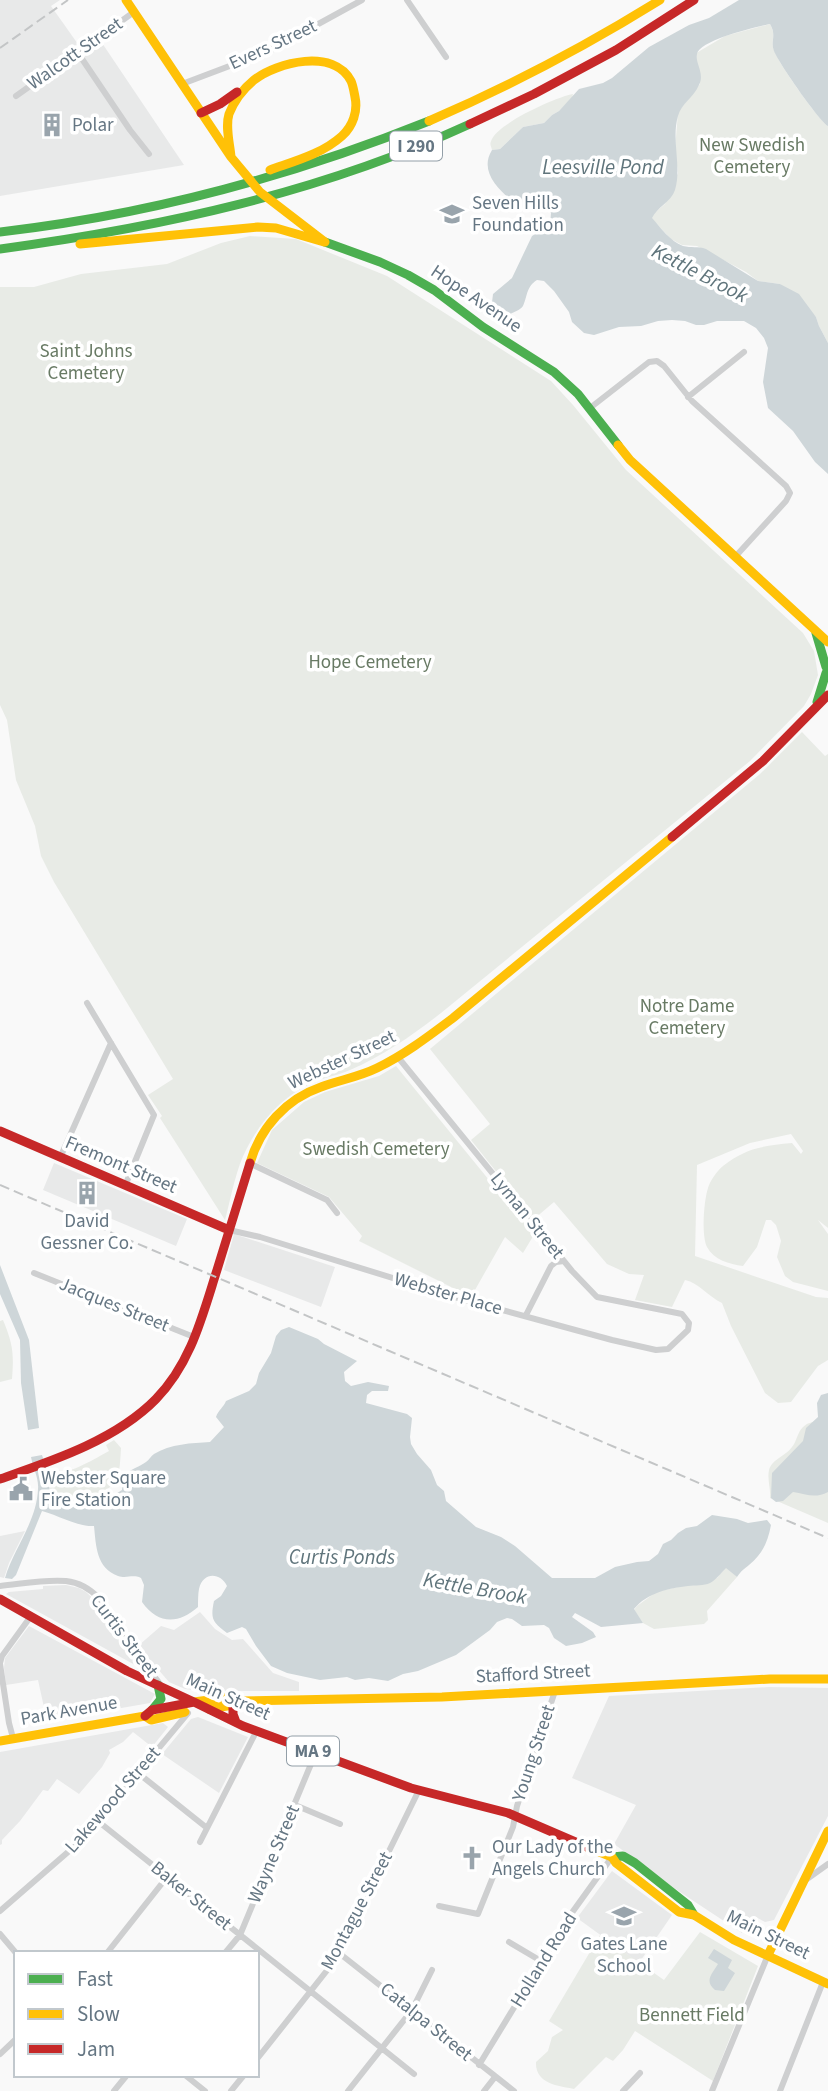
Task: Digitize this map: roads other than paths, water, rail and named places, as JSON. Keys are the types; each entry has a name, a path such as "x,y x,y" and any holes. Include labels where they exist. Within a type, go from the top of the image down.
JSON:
{"main road":[{"name":"Hope Avenue","path":"126,0 231,157 260,192 324,242 380,262 422,283 483,327 554,372 578,394 630,460 828,642"},
{"name":"I 290","path":"0,232 137,211 236,185 394,135 475,102 582,48 660,0"},
{"name":"I 290","path":"0,250 152,224 251,201 385,158 499,111 597,61 694,0"},
{"path":"201,113 220,104 258,76 280,65 300,61 319,62 337,68 344,74 356,96 354,120 344,135 321,149 265,175"},
{"path":"231,157 229,115 236,98 251,82"},
{"path":"0,250 34,250 258,227 276,228 324,242"},
{"path":"813,710 827,670 816,633"},
{"name":"Webster Street","path":"0,1479 46,1464 119,1428 151,1403 178,1373 213,1287 249,1163 265,1132 289,1104 320,1087 370,1071 453,1018 726,793 763,761 828,695"},
{"name":"Fremont Street","path":"0,1131 229,1230"},
{"name":"Main Street","path":"0,1599 127,1671 161,1687 192,1707"},
{"name":"Stafford Street","path":"209,1709 236,1703 555,1691 770,1679 828,1679"},
{"path":"148,1713 162,1699 161,1687"},
{"name":"Stafford Street","path":"192,1707 231,1697 236,1703"},
{"path":"236,1703 233,1714 236,1722"},
{"name":"Park Avenue","path":"0,1741 148,1713 151,1720 192,1707 209,1709"},
{"name":"Main Street","path":"209,1709 236,1722 419,1790 515,1816 612,1857 623,1856 688,1905 694,1915 726,1935 826,1983"},
{"path":"768,1955 828,1830"}],"street":[{"name":"Evers Street","path":"182,85 269,51 361,0"},
{"path":"407,0 446,57"},
{"name":"Walcott Street","path":"16,96 134,12"},
{"path":"78,53 149,154"},
{"path":"688,397 744,352"},
{"path":"590,408 654,360 664,366 688,397 788,489 789,497 786,501 736,557"},
{"path":"87,1003 154,1115 125,1186"},
{"path":"60,1158 111,1043"},
{"name":"Lyman Street","path":"397,1056 564,1261 597,1297 676,1312 687,1318 688,1331 668,1348"},
{"path":"249,1163 327,1200 337,1213"},
{"name":"Webster Place","path":"229,1230 260,1237 451,1296 612,1340 656,1350 668,1348"},
{"path":"526,1315 551,1266 564,1261"},
{"name":"Jacques Street","path":"34,1273 194,1337"},
{"name":"Curtis Street","path":"0,1586 67,1581 85,1587 101,1599 161,1687"},
{"path":"13,1738 0,1664 2,1656 31,1616"},
{"name":"Young Street","path":"439,1906 478,1914 513,1827 555,1691"},
{"name":"Lakewood Street","path":"0,1911 99,1822 192,1707"},
{"path":"200,1842 257,1730"},
{"name":"Wayne Street","path":"227,1951 240,1935 316,1752"},
{"path":"138,1773 207,1828"},
{"name":"Montague Street","path":"259,2057 339,1953 419,1790"},
{"path":"295,1805 340,1824"},
{"name":"Baker Street","path":"99,1822 414,2074"},
{"name":"Holland Road","path":"480,2065 541,1961 612,1857"},
{"path":"805,1881 828,1864"},
{"path":"109,1951 167,1877"},
{"path":"0,1934 14,1951"},
{"path":"509,1942 541,1961"},
{"name":"Catalpa Street","path":"339,1953 514,2091"},
{"path":"712,2091 768,1955"},
{"path":"348,2091 412,2010 432,1970"},
{"path":"780,2091 826,1983"},
{"path":"623,2091 640,2073"},
{"path":"114,2091 125,2077"},
{"path":"188,2077 205,2091"},
{"path":"231,2091 242,2077"},
{"path":"484,2091 495,2077"}],"water":[{"name":"Leesville Pond","path":"739,0 828,0 828,126 808,103 777,57 770,24 729,35 708,44 697,54 701,81 678,116 675,190 652,218 678,244 706,249 758,281 780,284 799,294 816,317 828,343 828,474 815,462 793,431 768,408 763,382 768,348 756,328 744,321 717,321 696,325 685,321 658,321 641,326 619,327 594,335 584,333 572,322 569,312 554,291 544,281 537,280 529,288 519,310 502,318 491,311 493,294 512,278 532,236 550,225 551,213 538,206 520,208 500,190 488,167 492,150 500,149 523,127 544,123 579,89 612,78 649,47"},
{"path":"0,1265 29,1340 39,1428 28,1430 21,1383 20,1340 0,1294"},
{"name":"Curtis Ponds","path":"289,1327 318,1339 357,1361 344,1372 345,1381 351,1386 368,1382 389,1386 388,1391 372,1391 367,1395 366,1403 407,1414 412,1418 411,1444 431,1470 437,1485 444,1491 446,1501 476,1527 515,1546 552,1578 595,1578 615,1567 649,1561 658,1554 663,1544 678,1533 697,1526 712,1515 748,1523 767,1520 771,1525 764,1547 737,1577 726,1568 708,1584 666,1590 645,1599 634,1609 643,1623 601,1627 575,1613 572,1617 596,1637 566,1646 554,1638 549,1628 544,1625 522,1626 507,1618 497,1622 456,1655 388,1681 369,1678 355,1680 347,1677 320,1680 287,1673 271,1666 246,1629 242,1627 227,1633 214,1620 214,1601 227,1586 216,1576 208,1577 201,1583 198,1607 191,1613 169,1620 155,1615 142,1602 144,1585 141,1578 118,1576 101,1562 94,1526 74,1523 42,1511 16,1575 12,1579 5,1578 37,1501 38,1481 31,1457 42,1455 49,1476 52,1502 87,1506 100,1497 106,1500 122,1490 124,1478 129,1472 154,1454 174,1446 210,1442 224,1427 216,1417 218,1412 226,1401 249,1391 256,1384 276,1336"},
{"path":"828,1393 828,1492 815,1496 793,1492 783,1501 776,1502 771,1498 772,1473 803,1441 806,1428 818,1417 817,1403 821,1395"},
{"path":"714,1949 732,1960 728,1968 735,1973 724,1991 715,1990 710,1984 710,1977 718,1964 708,1958"}],"railway":[{"path":"0,48 68,0"},
{"path":"0,1185 828,1538"}],"place":[{"name":"Polar","path":"52,125"},
{"name":"Seven Hills Foundation","path":"452,214"},
{"name":"David Gessner Co.","path":"87,1193"},
{"name":"Webster Square Fire Station","path":"21,1489"},
{"name":"Our Lady of the Angels Church","path":"472,1858"},
{"name":"Gates Lane School","path":"624,1916"}],"park label":[{"name":"New Swedish Cemetery","path":"752,156"},
{"name":"Saint Johns Cemetery","path":"86,362"},
{"name":"Hope Cemetery","path":"370,662"},
{"name":"Notre Dame Cemetery","path":"687,1017"},
{"name":"Swedish Cemetery","path":"376,1149"},
{"name":"Bennett Field","path":"692,2015"}],"water label":[{"name":"Kettle Brook","path":"700,273"},
{"name":"Kettle Brook","path":"475,1588"}]}
